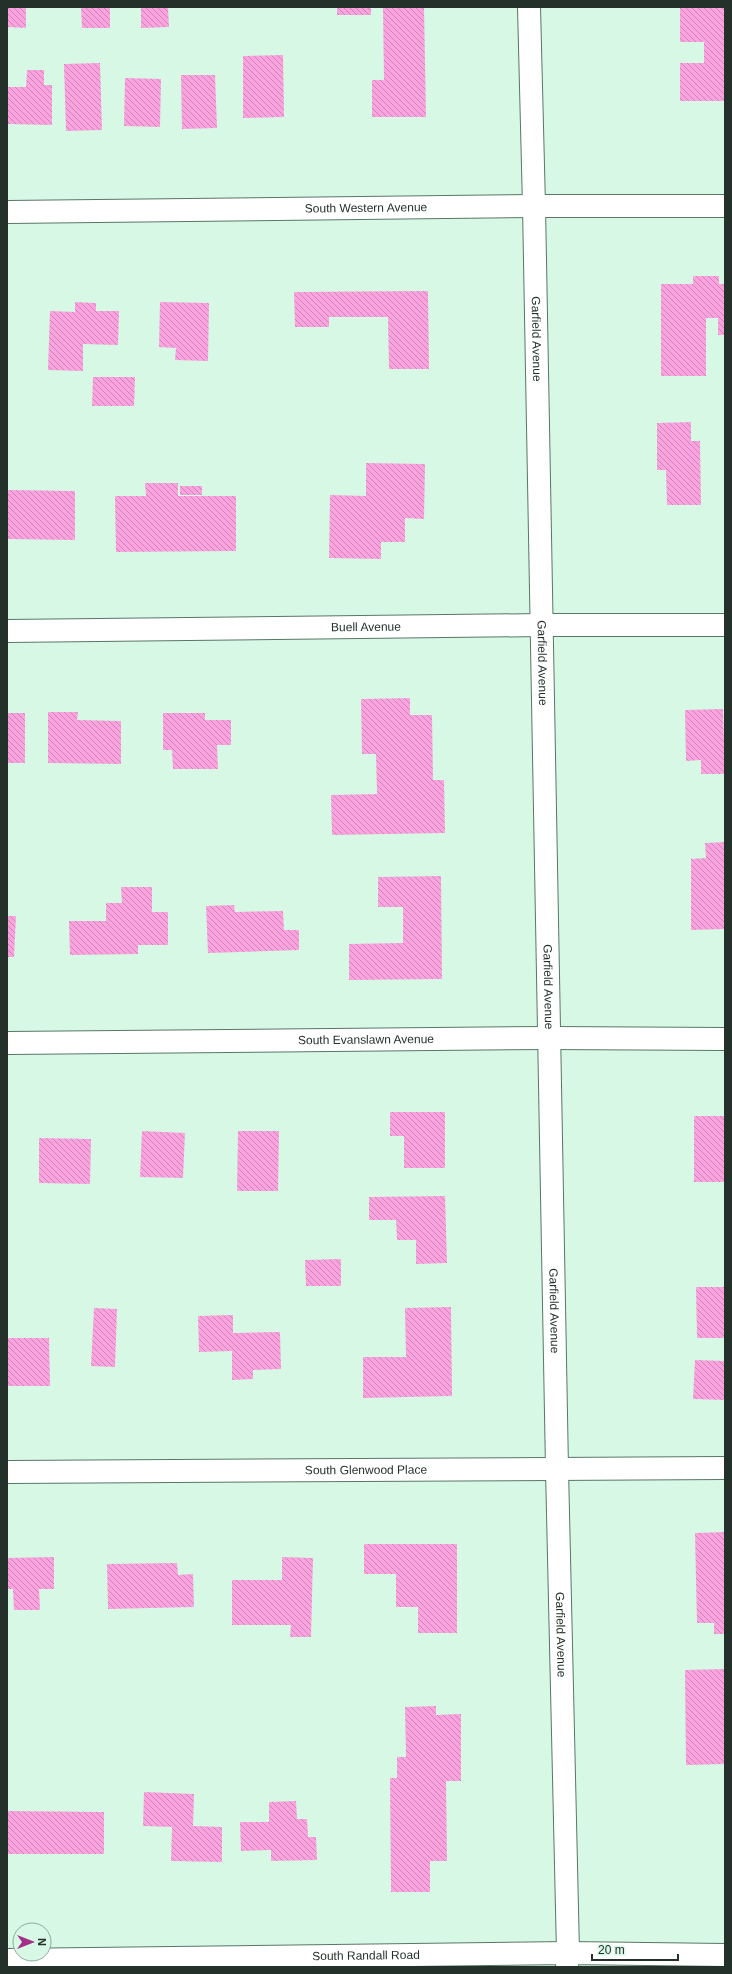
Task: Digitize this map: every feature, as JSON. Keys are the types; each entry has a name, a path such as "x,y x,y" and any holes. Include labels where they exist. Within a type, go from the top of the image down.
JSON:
{"street":[{"name":"Garfield Avenue","path":"529,7 542,625 556,1469 568,1960"},
{"name":"South Western Avenue","path":"7,212 534,206 725,206"},
{"name":"Buell Avenue","path":"7,631 542,625 725,625"},
{"name":"South Evanslawn Avenue","path":"7,1043 548,1038 725,1039"},
{"name":"South Glenwood Place","path":"7,1472 725,1468"},
{"name":"South Randall Road","path":"7,1960 568,1960 725,1955"}],"building":[{"path":"7,7 26,7 26,28 7,27"},
{"path":"81,7 110,7 110,28 82,28"},
{"path":"141,7 168,7 169,27 141,28"},
{"path":"337,7 371,7 371,15 337,15"},
{"path":"383,7 424,7 426,117 372,117 372,80 384,80"},
{"path":"680,7 725,7 725,101 680,101 680,63 704,63 704,42 680,42"},
{"path":"283,55 284,117 243,118 243,56"},
{"path":"100,63 102,130 66,131 64,64"},
{"path":"27,70 44,70 44,85 52,85 52,125 7,124 7,87 26,87"},
{"path":"181,75 215,75 217,128 182,129"},
{"path":"125,78 161,79 160,127 124,126"},
{"path":"693,276 719,276 719,284 725,284 725,335 718,335 718,318 706,318 706,376 661,376 661,284 693,284"},
{"path":"428,291 429,369 389,369 388,317 329,317 329,327 295,327 294,292"},
{"path":"75,302 96,303 96,311 119,311 118,345 83,344 83,371 48,370 50,311 75,312"},
{"path":"160,302 209,303 208,361 175,360 176,348 159,347"},
{"path":"93,377 135,377 134,406 92,406"},
{"path":"691,422 691,441 700,441 701,505 667,505 666,470 657,470 657,423"},
{"path":"366,463 425,464 424,519 405,518 405,542 381,542 381,559 329,558 330,495 366,496"},
{"path":"145,483 178,483 178,496 236,496 236,551 116,552 115,496 146,496"},
{"path":"180,486 202,486 202,495 180,495"},
{"path":"7,490 75,491 75,540 7,539"},
{"path":"410,698 410,715 432,715 433,780 444,780 445,833 332,835 331,795 377,794 376,754 362,754 361,699"},
{"path":"723,709 725,774 701,774 701,760 686,761 685,710"},
{"path":"48,712 78,712 77,720 121,721 121,764 48,763"},
{"path":"7,713 25,713 25,763 7,763"},
{"path":"163,713 205,713 205,720 231,720 231,745 217,745 218,769 173,769 172,750 163,750"},
{"path":"725,842 725,929 691,930 691,859 706,858 705,843"},
{"path":"441,876 442,979 349,980 349,944 403,943 403,907 378,907 378,877"},
{"path":"121,887 152,887 152,912 168,912 168,945 138,945 138,954 70,955 69,921 106,921 106,903 122,903"},
{"path":"234,905 235,912 283,911 284,930 299,930 299,950 208,953 206,906"},
{"path":"7,916 16,916 14,957 7,957"},
{"path":"390,1112 445,1112 445,1168 404,1168 404,1136 390,1136"},
{"path":"694,1116 725,1116 725,1182 694,1182"},
{"path":"142,1131 185,1133 183,1178 140,1177"},
{"path":"238,1131 279,1131 278,1191 237,1191"},
{"path":"39,1138 91,1139 90,1184 39,1183"},
{"path":"445,1196 447,1263 416,1264 416,1240 397,1240 396,1220 369,1220 369,1197"},
{"path":"341,1259 341,1286 306,1286 305,1260"},
{"path":"696,1287 725,1287 725,1338 697,1338"},
{"path":"451,1307 452,1396 363,1398 363,1357 406,1357 405,1308"},
{"path":"94,1308 117,1309 115,1367 91,1366"},
{"path":"233,1315 233,1333 280,1332 281,1369 253,1370 253,1379 232,1380 232,1351 199,1352 198,1316"},
{"path":"7,1338 49,1338 50,1386 7,1386"},
{"path":"695,1360 725,1361 725,1400 693,1399"},
{"path":"725,1532 725,1634 714,1634 714,1623 697,1623 695,1533"},
{"path":"364,1544 457,1544 457,1633 418,1633 418,1607 396,1607 396,1574 364,1574"},
{"path":"54,1557 54,1589 39,1589 40,1610 14,1610 13,1589 7,1589 7,1558"},
{"path":"282,1557 313,1558 311,1637 290,1637 291,1625 232,1625 232,1580 282,1580"},
{"path":"177,1563 178,1575 193,1574 194,1607 108,1609 107,1564"},
{"path":"725,1669 725,1764 686,1765 685,1670"},
{"path":"436,1706 436,1715 461,1714 461,1781 446,1781 447,1861 430,1861 430,1892 391,1892 390,1778 397,1778 397,1757 406,1757 405,1707"},
{"path":"144,1792 194,1794 193,1826 222,1827 222,1862 171,1861 172,1827 143,1826"},
{"path":"296,1801 297,1819 307,1819 308,1837 316,1837 317,1860 271,1861 271,1850 241,1851 240,1822 269,1822 269,1802"},
{"path":"7,1811 104,1812 104,1854 7,1854"}]}
